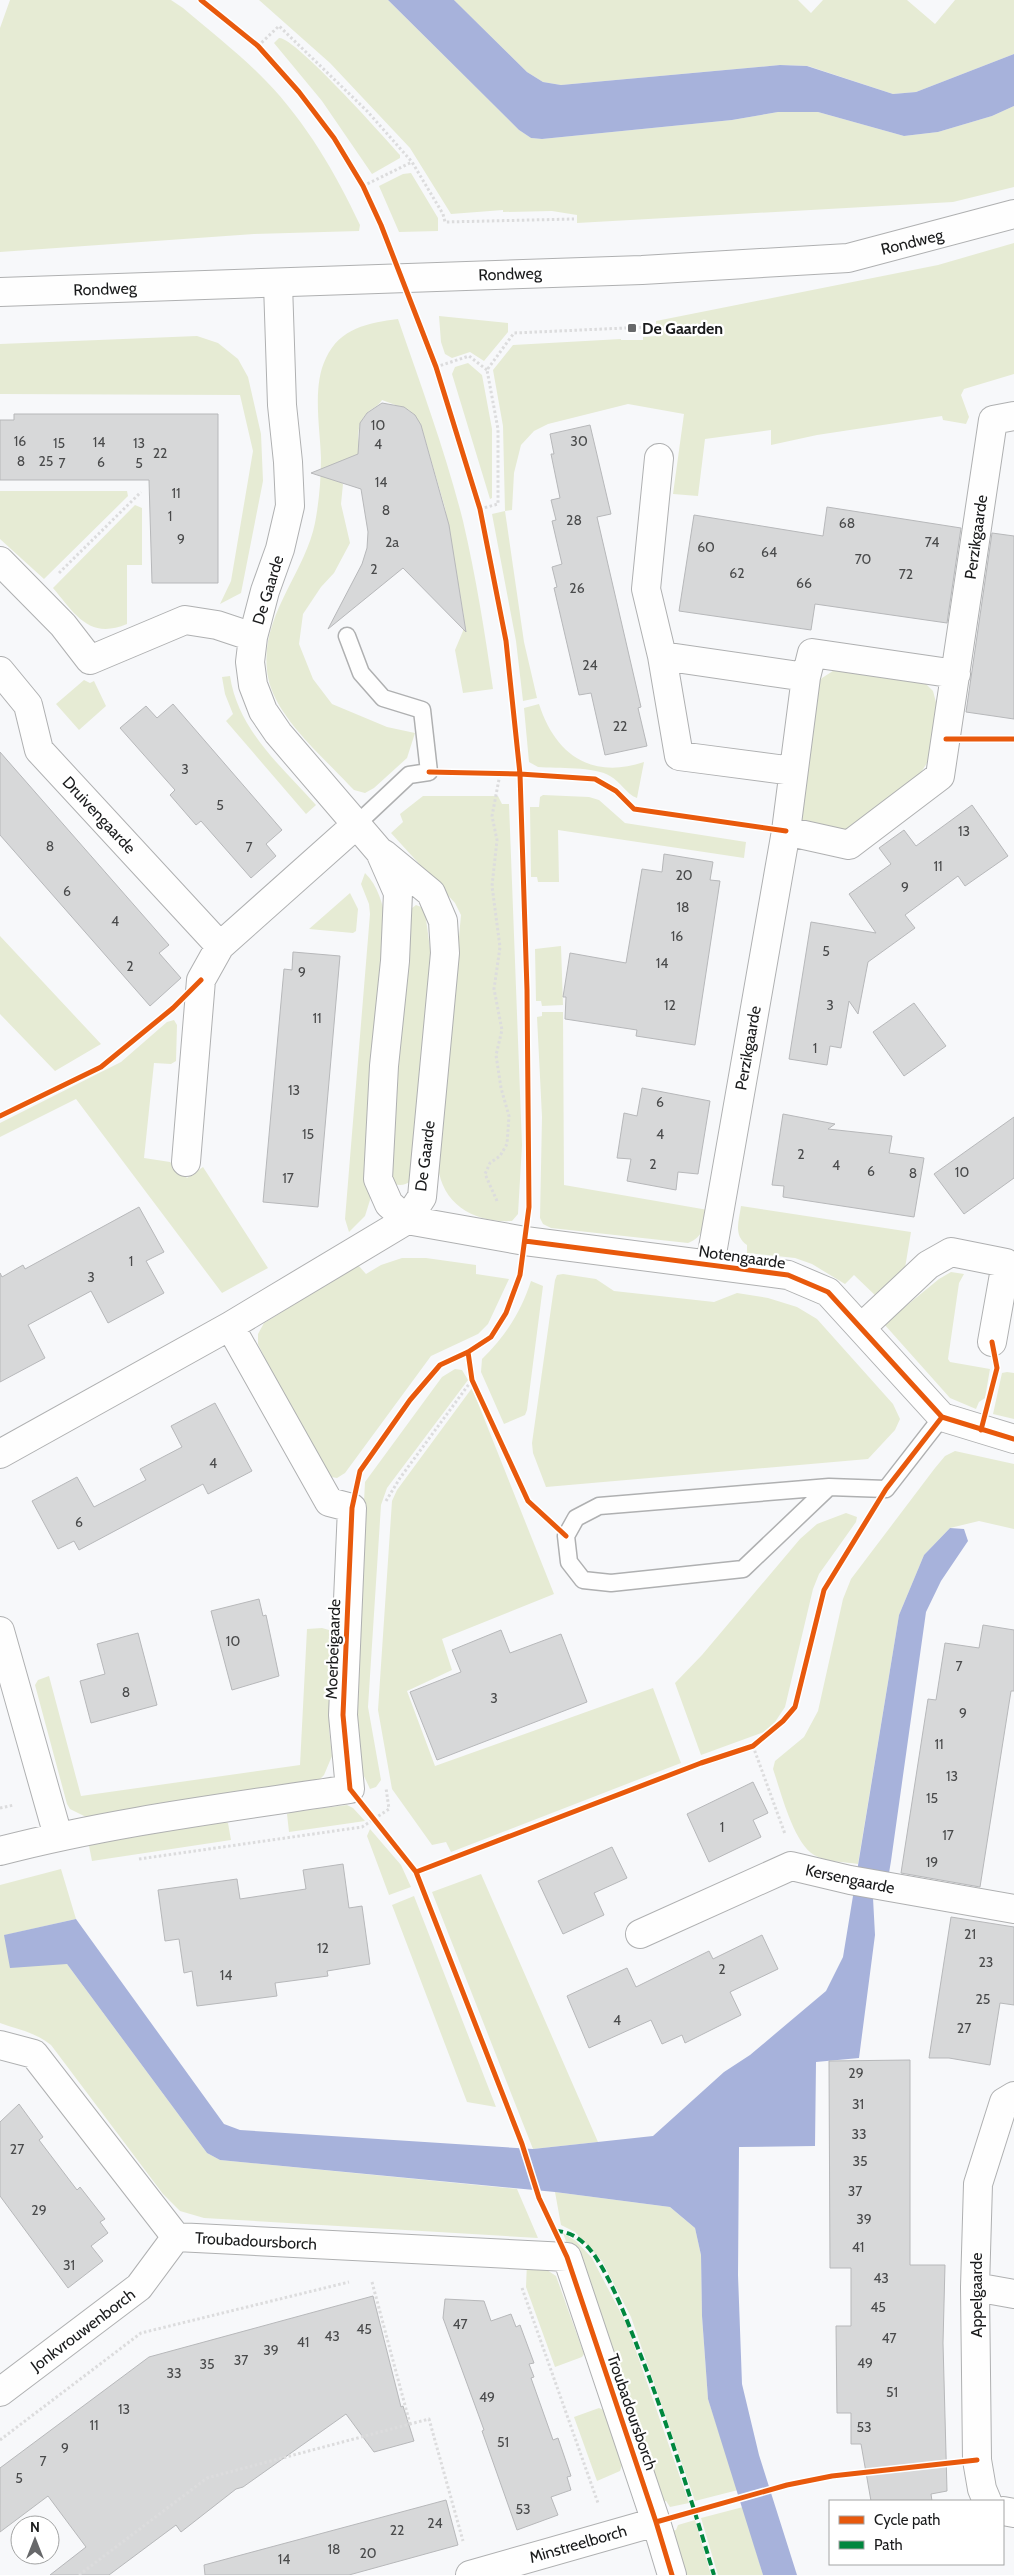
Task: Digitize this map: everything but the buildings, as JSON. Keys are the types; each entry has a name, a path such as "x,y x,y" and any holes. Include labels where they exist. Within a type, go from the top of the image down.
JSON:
{"street":[{"name":"Rondweg","path":"0,292 278,284 437,276 642,270 848,258 1014,214"},
{"name":"De Gaarde","path":"278,284 282,405 290,506 280,549 264,591 253,638 250,662 253,684 263,711 278,733 358,823 380,852 398,892 395,961 384,1066 378,1179 388,1204 407,1220 422,1197 445,953 443,920 430,892 380,852"},
{"name":"Perzikgaarde","path":"786,831 849,845 940,776 993,420 1014,416"},
{"path":"659,458 646,589 662,656 679,756 793,771"},
{"path":"0,560 63,625 90,660 185,620 217,625 253,638"},
{"name":"Perzikgaarde","path":"710,1265 786,831 806,677 812,653 956,674"},
{"path":"662,656 806,677"},
{"name":"Druivengaarde","path":"0,671 28,705 39,750 220,946"},
{"path":"186,1162 201,980 220,946 358,823"},
{"path":"0,1454 5,1449 230,1326 407,1220"},
{"name":"Notengaarde","path":"407,1220 499,1236 788,1276 828,1292 862,1327 942,1417"},
{"path":"862,1327 928,1265 952,1252 1006,1263 992,1342"},
{"name":"Moerbeigaarde","path":"230,1326 328,1502 352,1508 343,1715 350,1790"},
{"path":"942,1417 1014,1439"},
{"path":"0,1632 58,1836"},
{"path":"0,1851 58,1836 350,1790"},
{"name":"Kersengaarde","path":"640,1934 791,1866 850,1880 1014,1909"},
{"name":"Troubadoursborch","path":"0,2045 34,2054 176,2237 567,2257 672,2575"},
{"name":"Appelgaarde","path":"987,2500 982,2488 977,2460 975,2288 978,2184 1004,2102 1014,2096"},
{"name":"Jonkvrouwenborch","path":"0,2392 139,2288 176,2237"},
{"path":"975,2288 1014,2294"},
{"name":"Minstreelborch","path":"472,2574 656,2522"}],"lane":[{"path":"347,636 361,673 383,698 422,710 428,772 409,775 358,823"},
{"path":"830,1487 743,1569 611,1583 583,1580 569,1562 566,1536 576,1518 599,1506 830,1487 886,1489 942,1417"}],"path":[{"path":"258,46 280,26 366,111 412,162 443,214 445,222 574,219"},
{"path":"250,40 264,52"},
{"path":"363,186 412,162"},
{"path":"358,178 367,194"},
{"path":"487,370 514,333 648,327"},
{"path":"436,367 469,356 487,370 498,429 498,504 480,509"},
{"path":"432,358 438,377"},
{"path":"35,596 141,492"},
{"path":"477,500 482,518"},
{"path":"491,774 506,774"},
{"path":"499,1236 501,1217 497,1199 485,1174 490,1163 500,1156 507,1144 509,1116 501,1088 496,1055 502,1030 494,989 500,947 492,886 497,840 492,816 500,774"},
{"path":"471,1371 476,1389"},
{"path":"744,1748 753,1746 760,1739"},
{"path":"753,1746 788,1842 791,1866"},
{"path":"350,1790 380,1826"},
{"path":"371,2276 410,2424"},
{"path":"0,2440 141,2333 352,2281"},
{"path":"522,2286 609,2536"},
{"path":"79,2575 207,2478 428,2419 461,2540 467,2544 472,2574"}],"green space":[{"path":"10,0 171,0 226,44 281,97 319,149 360,225 359,231 254,234 0,252 0,28"},
{"path":"259,0 388,0 519,130 531,138 542,139 732,120 778,112 818,112 904,136 938,132 992,116 1014,106 1014,187 953,202 577,223 577,215 552,211 503,212 503,210 451,214 410,148 330,63"},
{"path":"454,0 798,0 811,13 823,0 907,0 935,24 955,0 1014,0 1014,54 916,92 893,94 808,66 780,65 561,85 543,82 527,72"},
{"path":"279,38 288,42 302,53 340,89 400,155 400,158 372,174 322,101 274,43"},
{"path":"411,173 438,218 438,231 399,232 379,186 403,174"},
{"path":"1014,243 1014,374 964,389 961,395 969,417 966,424 943,420 942,416 817,435 771,445 771,430 705,439 698,496 673,494 684,414 628,404 548,424 534,431 521,445 514,473 512,510 505,511 503,426 493,370 513,345 621,339 643,340 643,337 656,336 656,321 938,265"},
{"path":"439,316 508,323 508,332 484,361 470,352 452,358 445,354 441,342"},
{"path":"398,319 441,445 463,521 480,605 493,689 463,693 455,650 463,631 464,617 445,508 421,425 409,410 382,400 367,413 359,428 358,439 361,456 338,480 343,484 341,504 350,543 334,573 321,587 303,614 299,644 313,679 332,704 387,727 415,733 407,758 374,788 365,793 354,790 290,721 272,692 266,656 275,616 310,542 315,523 321,466 318,394 319,381 326,358 339,340 356,329 366,325"},
{"path":"197,336 218,343 238,359 248,377 261,434 263,481 241,593 220,604 231,581 253,451 240,395 0,394 0,344"},
{"path":"468,363 482,375 492,429 492,498 490,499 452,374 455,367"},
{"path":"0,491 127,491 128,496 44,579 0,539"},
{"path":"135,505 142,508 142,565 127,565 127,624 102,629 84,622 68,607 53,588"},
{"path":"505,511 524,642 537,698 523,701 516,641 492,514"},
{"path":"836,669 925,683 933,691 938,710 932,751 920,774 850,829 844,831 805,822 801,819 816,686 822,678"},
{"path":"230,676 242,713 251,730 316,805 306,814 226,721 233,714 225,694 222,677"},
{"path":"84,680 90,683 94,681 106,706 79,730 56,704"},
{"path":"539,704 546,722 555,737 565,749 578,759 592,765 607,768 625,767 644,762 637,798 610,776 603,773 585,769 538,767 529,762 524,708"},
{"path":"543,795 589,797 599,800 625,823 746,842 744,858 558,830 559,882 538,882 537,877 531,877 530,807 539,807 540,797"},
{"path":"423,796 498,796 502,804 509,804 522,1145 518,1214 512,1221 485,1219 463,1209 453,1201 446,1191 438,1166 461,915 455,903 391,833 403,822 400,814"},
{"path":"365,873 370,878 379,896 386,922 370,1200 365,1216 349,1232 345,1219 370,914 369,904 361,884"},
{"path":"350,893 358,909 356,931 353,933 309,929"},
{"path":"416,905 425,912 432,963 411,1181 399,1185 394,1184 388,1172 412,908"},
{"path":"0,936 101,1044 55,1071 0,1014"},
{"path":"561,946 563,1005 542,1006 541,1001 536,1001 535,949"},
{"path":"542,1012 563,1012 564,1185 708,1210 700,1234 693,1240 688,1243 551,1228 543,1224 540,1218 542,1117 537,1017 542,1016"},
{"path":"174,1020 177,1025 176,1061 171,1064 154,1063 144,1158 170,1162 187,1178 203,1167 268,1268 222,1293 76,1099 0,1137 0,1123 121,1062 167,1022"},
{"path":"741,1206 911,1232 904,1274 878,1298 854,1275 845,1284 812,1264 795,1258 747,1253 747,1245 738,1232"},
{"path":"402,1258 426,1258 476,1265 476,1274 509,1279 488,1324 478,1334 431,1356 345,1473 337,1478 326,1476 317,1466 258,1344 258,1334 264,1323 358,1265 366,1274 381,1265"},
{"path":"951,1272 964,1274 959,1283 948,1359 950,1362 990,1369 985,1398 979,1402 976,1409 950,1398 884,1324 939,1279"},
{"path":"563,1274 596,1279 614,1291 714,1302 737,1293 768,1298 797,1307 817,1319 893,1404 900,1419 895,1430 868,1459 546,1487 533,1453 532,1443 555,1280 557,1275"},
{"path":"531,1281 543,1286 527,1410 525,1415 504,1424 481,1372 482,1359 498,1342 511,1323"},
{"path":"455,1369 462,1370 468,1380 387,1488 381,1505 368,1707 381,1780 376,1787 370,1789 356,1759 352,1737 365,1482 442,1377"},
{"path":"1002,1373 1014,1373 1014,1419 993,1414"},
{"path":"472,1388 554,1594 442,1639 452,1670 407,1691 435,1766 653,1688 681,1763 451,1852 446,1842 432,1845 392,1789 378,1710 392,1501 397,1490"},
{"path":"955,1451 1014,1464 1014,1529 979,1521 950,1528 924,1555 899,1615 858,1864 824,1859 814,1855 807,1849 794,1828 773,1769 775,1761 804,1737 818,1711 843,1599 851,1579 935,1468 945,1456"},
{"path":"846,1513 857,1517 856,1522 819,1574 813,1589 785,1707 775,1722 764,1732 701,1755 675,1683 702,1655 800,1539 817,1524"},
{"path":"322,1628 329,1630 334,1638 329,1728 332,1756 324,1775 314,1785 88,1818 70,1809 67,1804 35,1685 38,1680 49,1676 81,1796 300,1765 307,1629"},
{"path":"347,1805 353,1808 365,1821 289,1832 287,1814"},
{"path":"223,1822 228,1823 231,1840 92,1861 88,1841"},
{"path":"370,1829 401,1865 411,1887 389,1895 367,1836"},
{"path":"61,1869 76,1919 5,1935 67,1964 207,2153 220,2160 517,2189 538,2238 204,2218 180,2211 163,2194 51,2045 33,2034 0,2023 0,1885"},
{"path":"481,1874 598,2142 533,2149 432,1892"},
{"path":"414,1896 496,2107 467,2102 392,1905"},
{"path":"555,2192 670,2207 695,2228 701,2255 702,2316 708,2399 738,2490 695,2501 631,2317 602,2261 575,2232 561,2225"},
{"path":"563,2233 576,2241 592,2258 627,2325 689,2503 670,2507 666,2501 662,2502"},
{"path":"527,2262 556,2276 584,2354 582,2357 555,2367 526,2287"},
{"path":"599,2408 604,2410 623,2462 620,2471 597,2481 574,2417"},
{"path":"743,2507 763,2575 718,2575 701,2518"},
{"path":"695,2520 711,2575 685,2575 671,2531 676,2530 678,2525"}],"water":[{"path":"388,0 454,0 527,72 543,82 561,85 780,65 807,66 893,94 916,92 1014,54 1014,106 992,116 938,132 904,136 818,112 778,112 732,120 542,139 531,138 519,130"},
{"path":"950,1528 964,1529 968,1541 941,1581 926,1612 889,1873 873,1898 875,1935 859,2058 816,2062 815,2146 739,2147 738,2275 742,2384 759,2455 797,2575 763,2575 708,2399 702,2316 701,2255 695,2228 670,2207 555,2192 220,2160 207,2153 67,1964 10,1968 4,1935 76,1919 224,2124 240,2130 533,2149 653,2136 724,2072 750,2055 826,1991 843,1957 899,1615 924,1555"}],"marked path":[{"path":"555,2231 572,2235 587,2246 603,2269 617,2296 664,2418 714,2575"}],"cycle path":[{"path":"201,0 258,46 299,92 334,138 363,186 381,225 436,367 480,509 506,641 520,774 527,990 529,1207 520,1275 506,1313 491,1337 468,1352 440,1365 410,1400 360,1471 352,1508 343,1715 350,1789 416,1872 522,2144 539,2198 567,2257 672,2575"},
{"path":"946,739 1014,739"},
{"path":"429,772 520,774 595,779 616,791 634,809 786,831"},
{"path":"0,1116 101,1067 173,1008 201,980"},
{"path":"525,1241 788,1275 828,1292 942,1417 1014,1439"},
{"path":"981,1430 997,1368 992,1342"},
{"path":"468,1352 472,1380 528,1501 566,1536"},
{"path":"416,1872 701,1763 753,1746 783,1721 795,1707 824,1590 886,1489 942,1417"},
{"path":"656,2522 787,2485 832,2476 977,2460"}],"place":[{"name":"De Gaarden","path":"632,328"}]}
